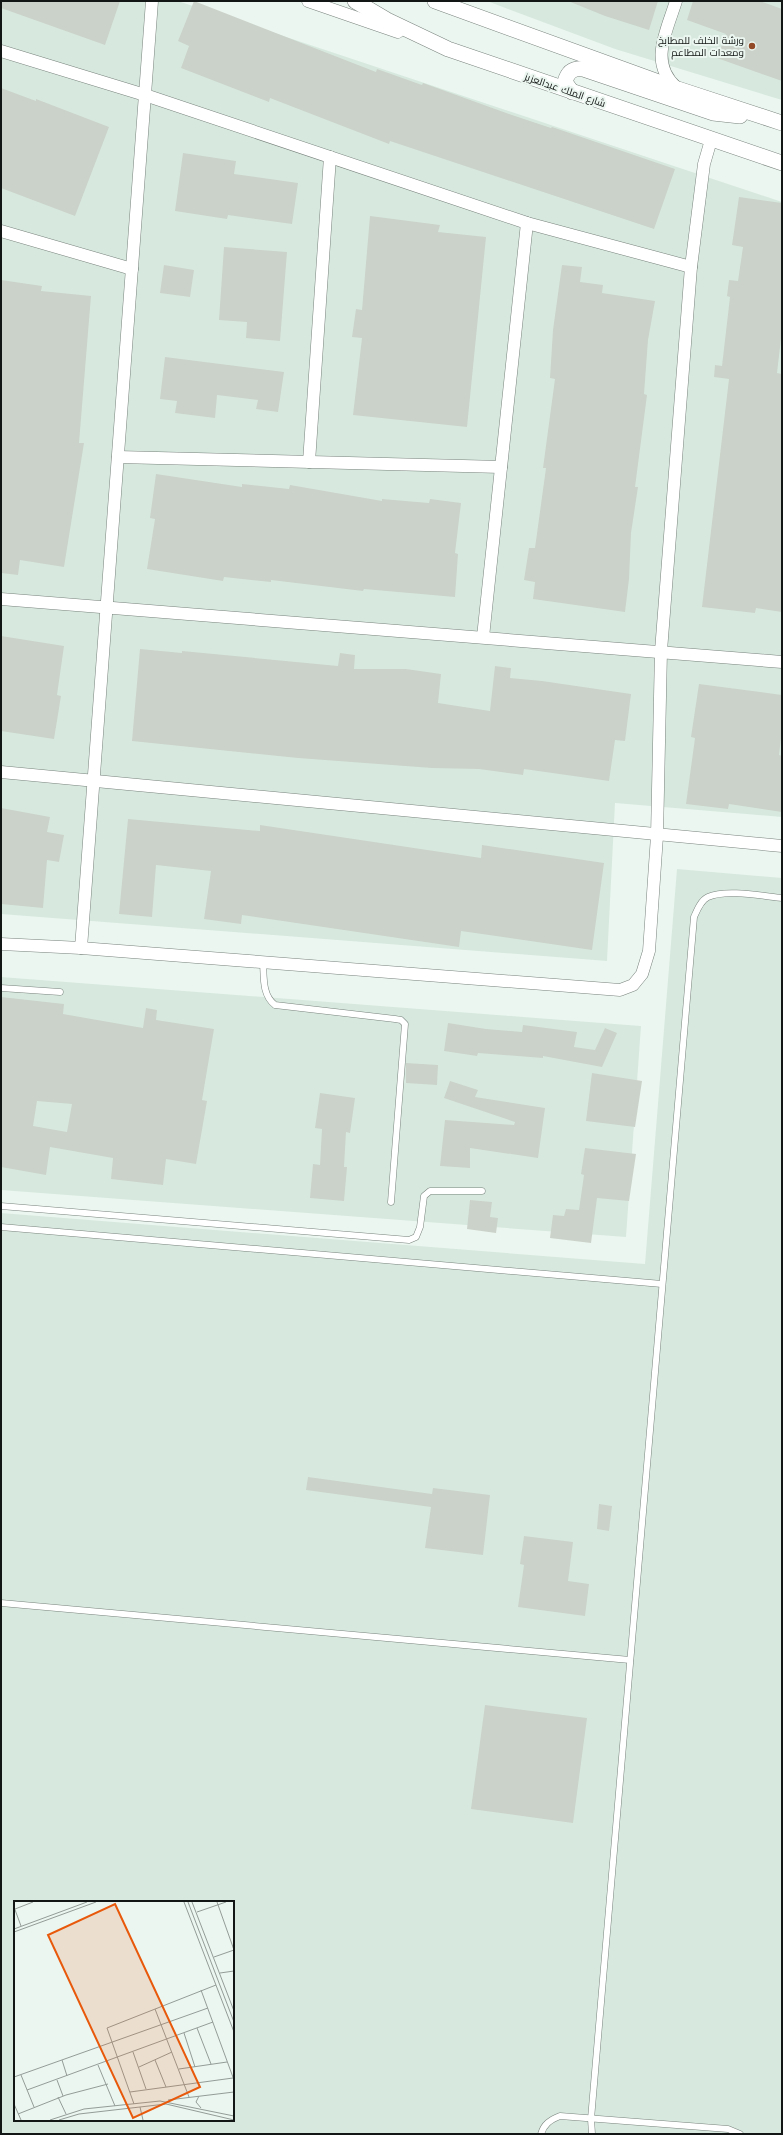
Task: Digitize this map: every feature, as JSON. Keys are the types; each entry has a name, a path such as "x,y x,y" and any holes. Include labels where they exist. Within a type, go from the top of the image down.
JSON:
{"street":[{"path":"81,948 152,1"},
{"path":"308,1 448,49"},
{"name":"شارع الملك عبدالعزيز","path":"355,1 387,20 448,49 782,163"},
{"path":"435,1 678,89 776,121"},
{"path":"676,1 661,54 664,74 678,89"},
{"path":"1,52 145,95 527,222 691,267"},
{"path":"572,92 567,87 565,82 566,76 570,71 575,69 584,69 713,113 776,121"},
{"path":"1,944 81,948 620,990 633,985 642,974 649,951 657,836 661,651 691,267 704,164 711,140"},
{"path":"309,462 330,157"},
{"path":"483,637 527,222"},
{"path":"1,231 132,269"},
{"path":"118,457 501,467"},
{"path":"1,599 661,651 782,662"},
{"path":"1,772 657,836 782,846"}],"lane":[{"path":"588,2134 591,2119 694,917 698,906 707,897 718,894 782,898"},
{"path":"263,962 264,987 270,1001 275,1005 402,1020 405,1024 391,1202"},
{"path":"1,988 60,992"},
{"path":"1,1206 409,1240 416,1237 420,1227 424,1196 430,1191 482,1191"},
{"path":"1,1227 662,1284"},
{"path":"1,1603 630,1660"},
{"path":"541,2134 543,2127 551,2119 560,2116 728,2130 740,2134"},
{"path":"591,2119 592,2134"}],"shaded area":[{"path":"1,1 178,1 782,202 782,817 615,803 607,961 1,914"},
{"path":"487,1 782,1 782,100 615,49"},
{"path":"677,869 782,878 782,2134 1,2134 1,1213 645,1264"},
{"path":"1,977 641,1026 626,1237 1,1190"}],"building":[{"path":"1,1 120,1 105,45 1,8"},
{"path":"194,1 376,72 377,69 422,85 423,83 509,114 675,169 654,229 390,141 389,144 270,98 269,102 181,68 189,46 178,41"},
{"path":"568,1 658,1 649,30 605,16"},
{"name":"ورشة الخلف للمطابخ ومعدات المطاعم","path":"693,1 760,1 782,9 782,81 717,58 726,34 687,20"},
{"path":"1,88 36,101 36,99 109,127 75,216 1,188"},
{"path":"183,153 236,161 234,174 298,183 292,224 228,215 227,219 175,211"},
{"path":"739,197 782,203 782,330 777,373 782,374 782,612 756,608 755,613 702,607 729,379 714,377 715,365 722,366 730,297 727,296 729,280 738,281 743,247 732,245"},
{"path":"370,216 440,225 438,232 486,237 467,427 353,415 362,338 352,337 356,309 362,310"},
{"path":"224,247 287,252 280,341 246,338 247,322 219,320"},
{"path":"164,265 194,270 190,297 160,293"},
{"path":"562,265 582,267 580,282 603,285 602,293 655,301 648,340 644,394 647,395 635,487 638,487 631,533 629,579 625,612 533,599 535,582 524,580 529,548 535,548 546,468 543,468 555,379 550,378 553,330"},
{"path":"1,280 42,286 41,291 91,296 79,443 84,443 64,567 20,560 18,575 1,573"},
{"path":"165,357 284,372 278,412 256,409 258,400 217,395 215,418 175,413 177,401 160,399"},
{"path":"156,474 242,487 242,484 289,489 290,485 382,501 382,499 429,503 430,499 461,503 455,553 458,554 455,597 364,589 363,591 271,580 271,582 224,577 223,581 147,569 155,519 150,518"},
{"path":"1,636 64,646 57,695 61,696 54,739 1,731"},
{"path":"140,649 182,653 182,651 338,666 340,653 355,655 354,669 406,669 441,674 438,703 490,711 495,666 511,668 510,678 542,681 631,694 625,741 615,740 609,781 524,769 523,775 479,769 432,768 298,758 132,741"},
{"path":"699,684 782,695 782,730 779,755 782,756 782,812 729,804 728,809 686,804 695,738 691,737"},
{"path":"1,808 50,817 47,832 64,835 59,862 47,860 43,908 1,904"},
{"path":"128,819 260,831 260,825 481,858 482,845 604,863 592,950 461,931 459,947 242,915 241,924 204,919 211,871 156,865 152,917 119,914"},
{"path":"1,997 64,1004 63,1014 143,1028 146,1008 157,1010 156,1020 214,1029 202,1100 207,1101 196,1164 166,1159 163,1185 111,1179 113,1158 50,1147 46,1175 1,1167","holes":["37,1101 72,1104 67,1132 33,1126"]},
{"path":"448,1023 486,1029 522,1032 523,1025 577,1032 574,1047 595,1050 605,1028 617,1033 602,1067 543,1056 543,1058 478,1053 477,1056 444,1051"},
{"path":"406,1063 438,1065 437,1085 406,1083"},
{"path":"592,1073 642,1081 635,1127 586,1121"},
{"path":"450,1081 478,1090 475,1097 545,1108 538,1158 470,1148 470,1168 440,1166 445,1120 514,1125 515,1122 444,1098"},
{"path":"320,1093 355,1098 350,1133 346,1132 344,1167 347,1167 344,1201 310,1198 313,1164 320,1165 322,1129 315,1128"},
{"path":"585,1148 636,1154 629,1201 597,1198 591,1243 550,1238 553,1215 564,1216 566,1209 579,1210 584,1175 581,1174"},
{"path":"470,1200 492,1202 490,1217 498,1218 496,1233 467,1229"},
{"path":"308,1477 432,1494 433,1488 490,1495 483,1555 425,1548 431,1507 306,1490"},
{"path":"599,1504 612,1506 609,1531 597,1529"},
{"path":"524,1536 573,1542 568,1581 589,1584 585,1616 518,1607 524,1565 520,1564"},
{"path":"485,1705 587,1718 573,1823 471,1809"}],"place":[{"name":"ورشة الخلف للمطابخ ومعدات المطاعم","path":"752,46"}]}
